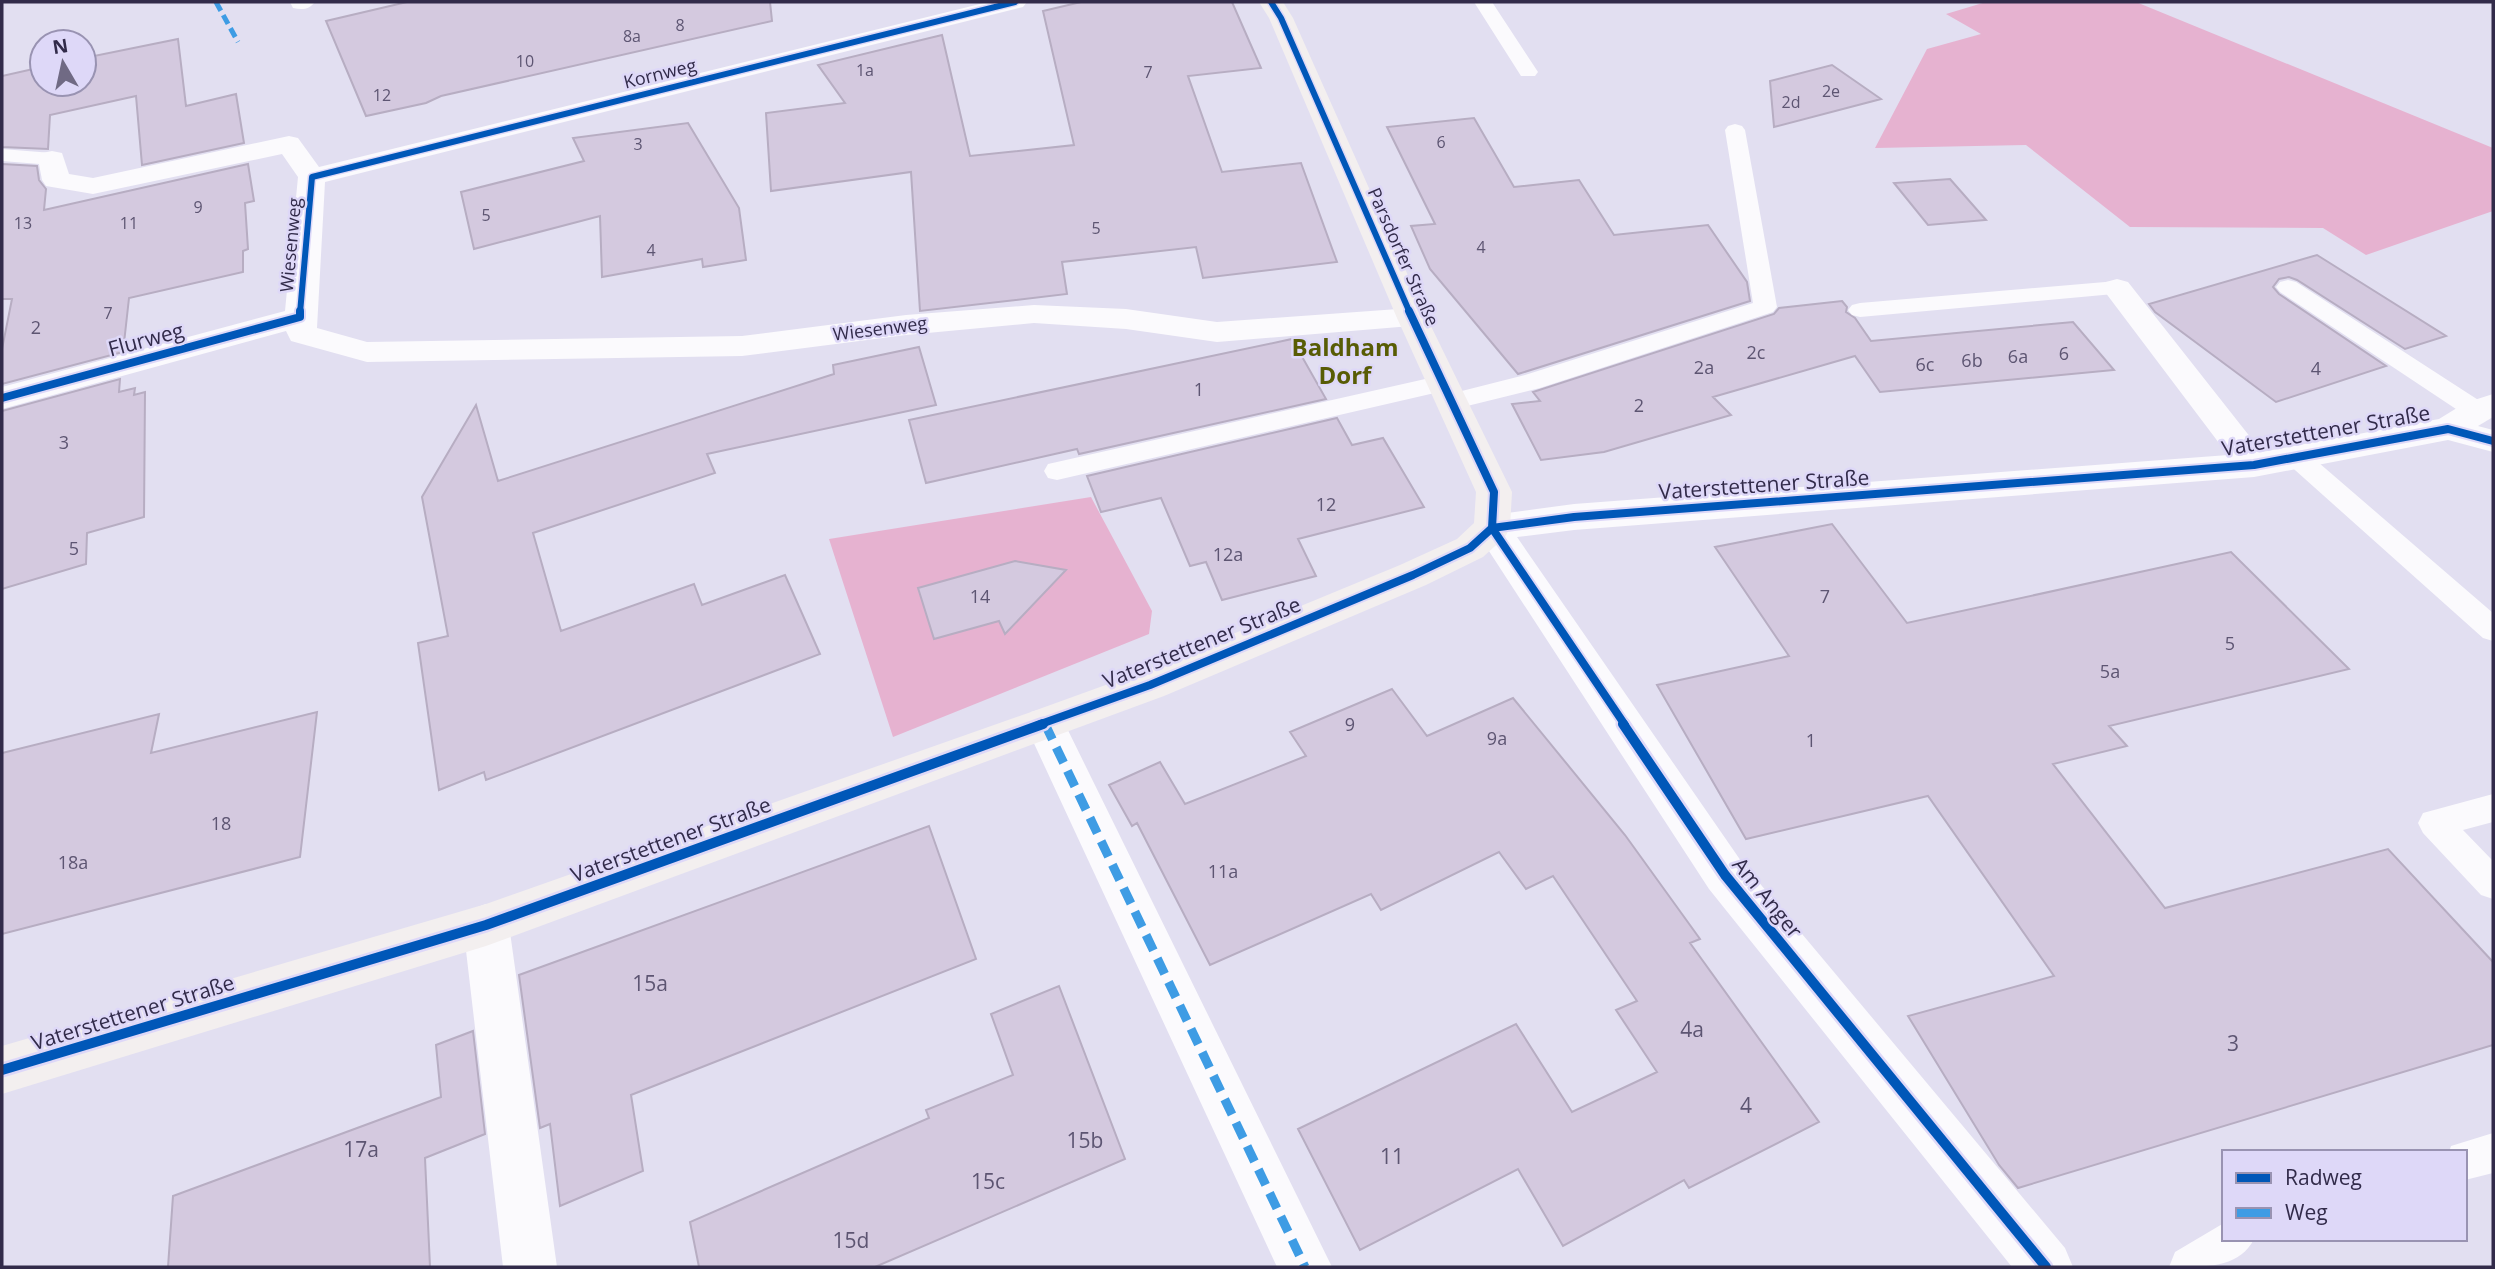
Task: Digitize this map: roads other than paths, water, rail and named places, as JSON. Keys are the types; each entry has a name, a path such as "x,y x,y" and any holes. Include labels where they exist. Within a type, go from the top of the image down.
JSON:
{"street":[{"name":"Kornweg","path":"312,177 1015,2"},
{"name":"Parsdorfer Straße","path":"1271,2 1281,18 1412,318 1494,492 1492,528"},
{"name":"Wiesenweg","path":"52,159 56,180 93,186 289,144 312,177 300,317 303,334 367,352 742,346 906,325 1034,314 1126,319 1217,332 1412,318"},
{"name":"Vaterstettener Straße","path":"2117,288 2254,465"},
{"name":"Flurweg","path":"2,398 300,317"},
{"path":"2473,415 2493,441"},
{"name":"Vaterstettener Straße","path":"2,1070 486,925 1045,724 1150,685 1413,575 1470,548 1492,528 1574,517 2254,465 2473,415"},
{"name":"Am Anger","path":"1492,528 1725,874 2046,1267"},
{"path":"1045,724 1305,1267"},
{"path":"486,925 530,1267"}],"lane":[{"path":"1483,2 1528,72"},
{"path":"1057,471 1447,393 1531,382 1765,307 1735,130"},
{"path":"2,155 52,159"},
{"path":"2288,287 2473,415"},
{"name":"Vaterstettener Straße","path":"1860,310 2117,288"},
{"path":"2295,456 2493,630"},
{"path":"2493,808 2435,823 2493,884"},
{"path":"2467,1160 2493,1153"},
{"path":"2190,1267 2231,1241"}],"district":[{"name":"Baldham Dorf","path":"1345,362"}]}
